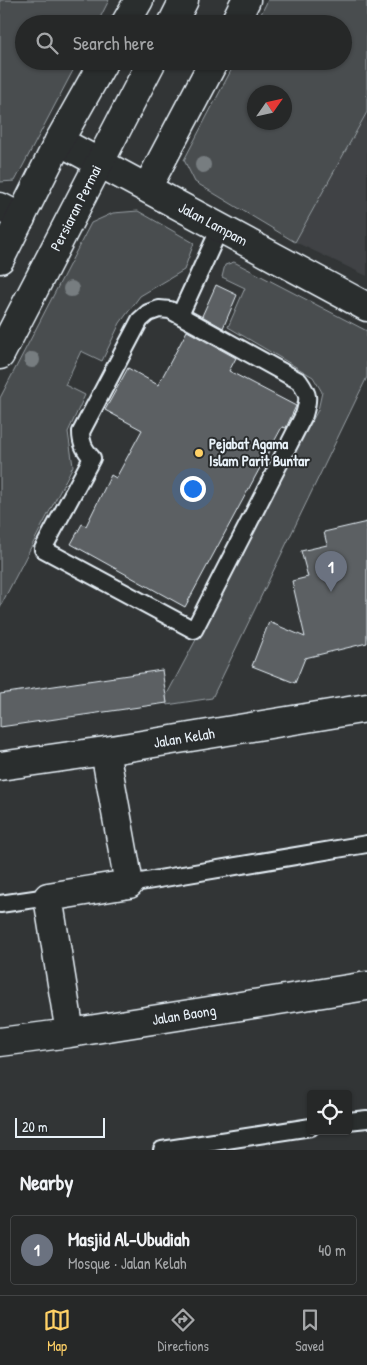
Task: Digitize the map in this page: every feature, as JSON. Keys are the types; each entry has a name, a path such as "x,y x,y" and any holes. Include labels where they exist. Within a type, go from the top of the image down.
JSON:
{"street":[{"path":"130,15 139,0"},
{"path":"176,15 184,0"},
{"path":"238,15 246,0"},
{"path":"0,259 11,212 60,141 99,70"},
{"name":"Persiaran Permai","path":"0,355 147,70"},
{"path":"147,188 209,70"},
{"name":"Jalan Lampam","path":"60,141 367,307"},
{"name":"Jalan Kelah","path":"0,766 105,751 367,708"},
{"path":"70,1033 48,897 129,884 105,751"},
{"name":"Jalan Baong","path":"0,1042 70,1033 367,986"}],"lane":[{"path":"180,316 220,228"},
{"path":"160,309 170,310 180,316 299,381 307,392 307,404 304,415 194,630 43,549 92,458 85,450 81,441 81,432 140,320 148,312 160,309"},
{"path":"129,884 367,844"},
{"path":"0,904 48,897"},
{"path":"352,1120 367,1118"},
{"path":"162,1150 307,1128"}],"shaded area":[{"path":"0,0 109,0 102,15 15,15 15,70 73,70 15,181 0,182"},
{"path":"268,0 367,0 367,112 295,242 195,182 184,160 231,70 352,70 352,15 260,15"},
{"path":"367,112 367,276 295,242"},
{"path":"138,211 194,243 184,270 140,296 120,323 102,361 81,351 65,385 85,395 68,432 73,466 0,607 0,398 91,223 113,213"},
{"path":"234,262 367,331 367,377 212,698 167,705 166,696 318,410 322,392 313,377 228,327 245,288 222,277 225,265"}],"building":[{"path":"216,285 237,295 223,328 202,316"},
{"name":"Pejabat Agama Islam Parit Buntar","path":"187,331 236,358 229,371 296,406 286,428 282,427 185,607 71,544 82,524 86,526 111,475 116,478 142,430 105,410 128,368 158,385"},
{"path":"367,522 367,643 305,658 295,683 252,666 269,622 305,637 292,581 308,577 301,551 327,545 324,532"},
{"path":"162,670 167,703 0,727 0,694"}],"place":[{"name":"Pejabat Agama Islam Parit Buntar","path":"199,453"},
{"name":"Masjid Al-Ubudiah","path":"331,592"}]}
